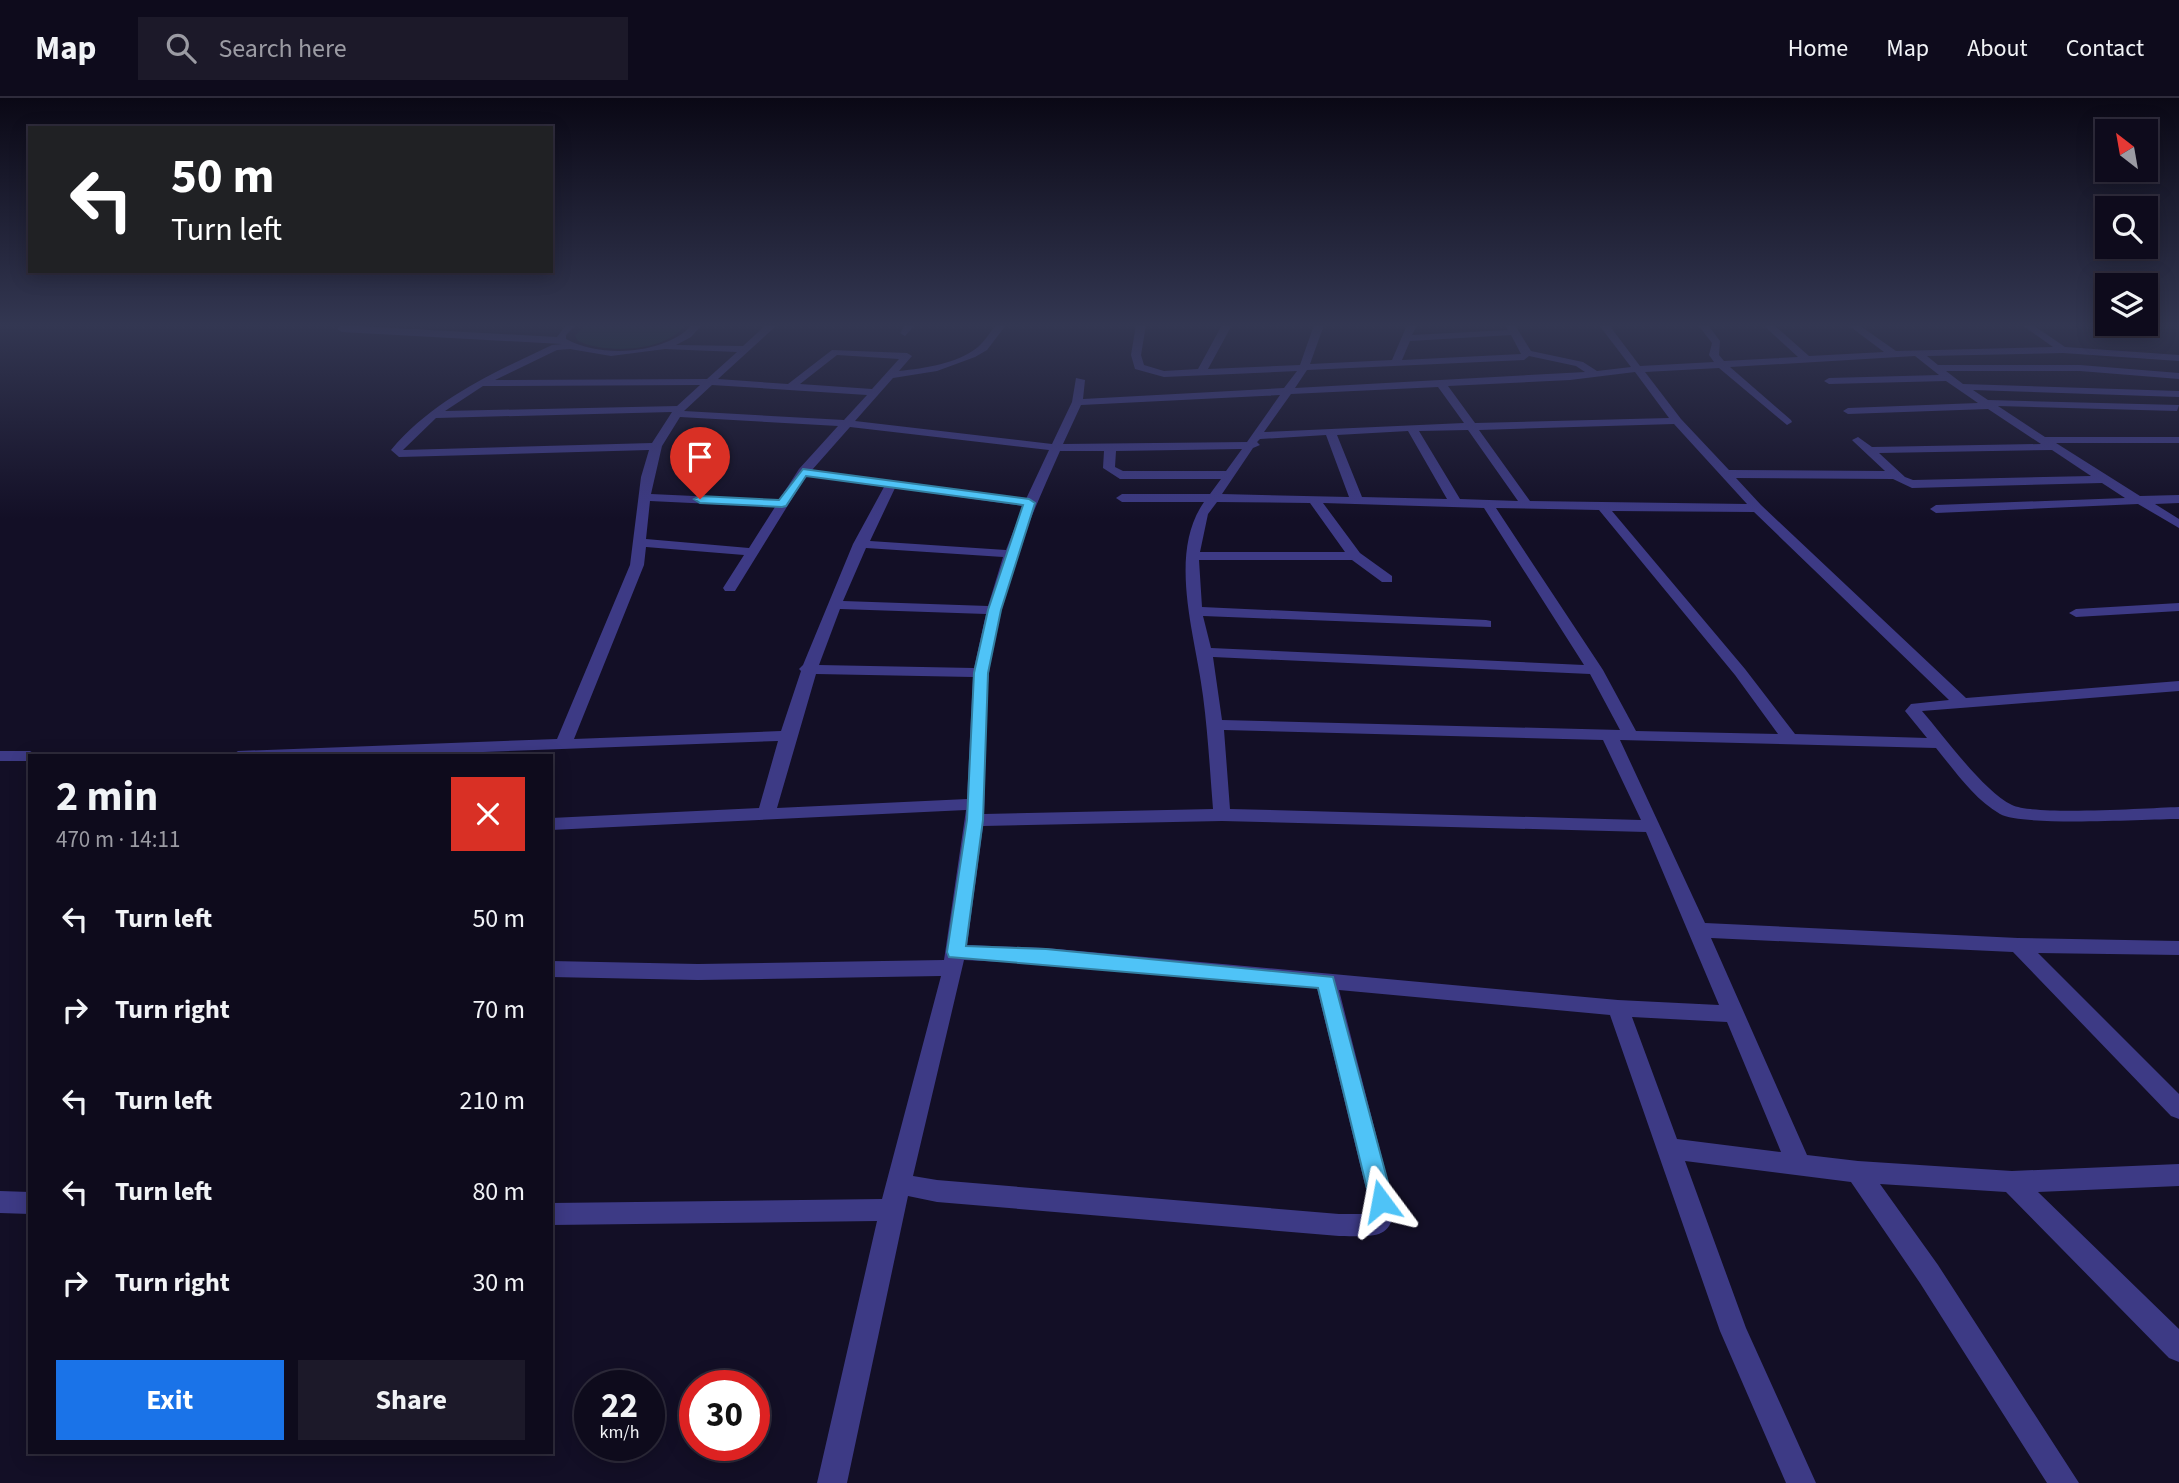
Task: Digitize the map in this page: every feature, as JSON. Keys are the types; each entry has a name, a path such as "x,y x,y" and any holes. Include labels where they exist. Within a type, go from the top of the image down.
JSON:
{"street":[{"path":"470,390 433,415 397,450 399,454 656,446"},
{"path":"564,743 633,576 642,544 645,496 656,446 678,412 703,390"},
{"path":"834,390 874,392"},
{"path":"730,588 803,472 876,390"},
{"path":"832,1483 892,1210 954,960 976,812 981,673 994,610 1029,503 1058,448 1077,402 1079,390"},
{"path":"1077,402 1316,390"},
{"path":"1445,390 1528,507"},
{"path":"1654,390 1677,421 1757,508 1963,704"},
{"path":"1750,390 1787,422"},
{"path":"1964,390 2179,524"},
{"path":"2042,390 2179,394"},
{"path":"1222,815 1205,652 1195,611 1192,556 1202,514 1212,497 1257,440 1290,391"},
{"path":"1848,411 1988,405 2178,407"},
{"path":"433,415 678,412 846,423 1058,448 1257,440 1412,428 1677,421"},
{"path":"1412,428 1457,505"},
{"path":"1331,433 1357,501"},
{"path":"1858,440 1904,482 1919,484 2105,479"},
{"path":"1869,450 2179,440"},
{"path":"1110,448 1109,468 1120,475 1228,475"},
{"path":"803,472 1011,503 1029,503"},
{"path":"1727,474 1896,475"},
{"path":"767,811 807,669 860,544 892,484"},
{"path":"645,496 782,504"},
{"path":"1122,498 1212,497 1604,509 1757,508"},
{"path":"1936,509 2179,499"},
{"path":"1314,500 1355,556 1387,579"},
{"path":"1489,506 1595,670 1631,736"},
{"path":"1604,509 1740,672 1790,738"},
{"path":"642,544 752,552"},
{"path":"860,544 1013,554"},
{"path":"1192,556 1355,556"},
{"path":"834,605 994,610"},
{"path":"2076,613 2179,607"},
{"path":"1195,611 1486,624"},
{"path":"1205,652 1595,670"},
{"path":"807,669 981,673"},
{"path":"2179,686 1917,707 1913,711 1937,743 1985,794 2008,811 2041,815 2179,813"},
{"path":"1214,725 1937,743"},
{"path":"1609,735 1653,826 1799,1164"},
{"path":"358,754 508,751 564,743 786,736"},
{"path":"0,755 28,756"},
{"path":"553,824 767,811 1222,815 1653,826"},
{"path":"1696,930 2018,945 2179,948"},
{"path":"2018,945 2179,1109"},
{"path":"553,969 698,972 1046,956 1618,1007 1732,1014"},
{"path":"900,1184 951,1192 1339,1225 1373,1225 1382,1219 1381,1201 1326,982"},
{"path":"1618,1007 1666,1148 1734,1331 1801,1483"},
{"path":"1666,1148 1858,1172 2012,1182 2179,1175"},
{"path":"1858,1172 1929,1274 2064,1483"},
{"path":"2012,1182 2179,1348"},
{"path":"0,1202 28,1203"},
{"path":"553,1214 892,1210"}],"route":[{"path":"700,499 782,504 803,472 1011,503 1029,503 994,610 981,673 975,820 956,952 1046,956 1326,982 1357,1096 1381,1201"}]}
